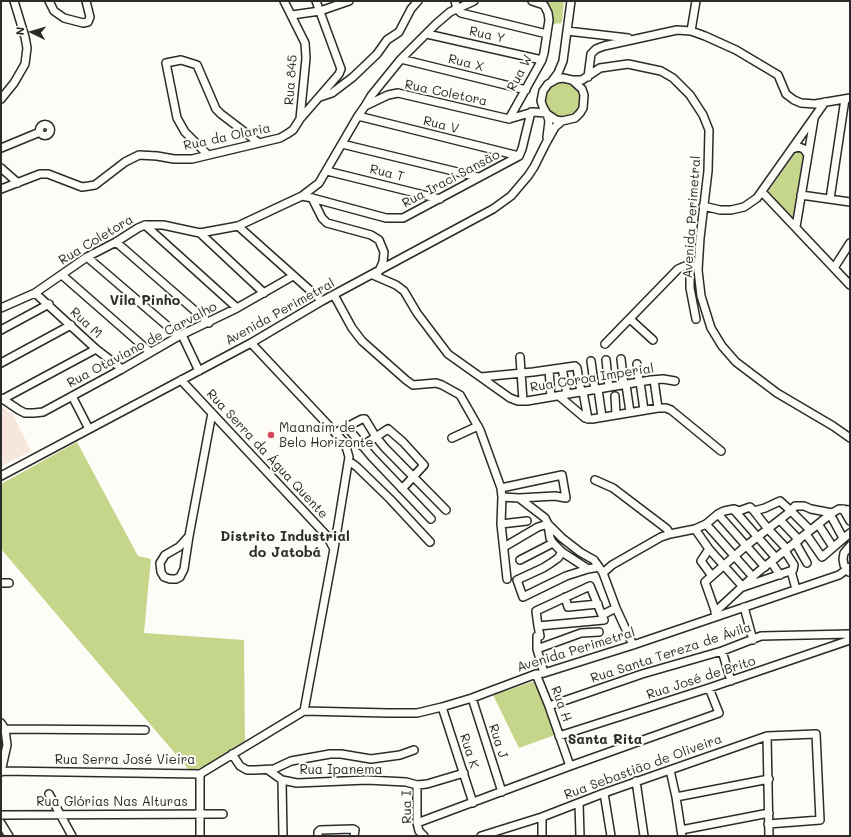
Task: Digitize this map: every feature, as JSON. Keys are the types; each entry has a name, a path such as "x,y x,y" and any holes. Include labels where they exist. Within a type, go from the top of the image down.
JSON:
{"street":[{"path":"1,99 14,83 25,64 26,42 14,1"},
{"path":"49,1 54,11 64,18 77,22 88,22 90,17 86,1"},
{"name":"Rua 845","path":"284,1 305,43 306,58 300,119"},
{"path":"316,1 320,11"},
{"path":"292,15 320,11 349,1"},
{"path":"411,1 412,9"},
{"path":"318,98 332,93 353,77 377,54 388,40 399,32 418,1"},
{"path":"455,1 457,9 461,13 547,34"},
{"path":"365,106 371,96 401,59 436,24 450,12 474,1"},
{"name":"Rua W","path":"509,119 542,60 549,20 548,12 544,5 532,1"},
{"path":"571,1 563,61 564,71 570,79 578,84 584,95"},
{"path":"690,31 696,1"},
{"name":"Rua da Olaria","path":"1,189 40,174 48,174 82,187 95,185 125,162 139,155 174,159 192,159 280,138 293,130 300,119 339,74 341,69 320,11"},
{"path":"509,119 532,112 546,113 556,120 562,121 575,118 583,108 584,89 591,54 596,49 677,30 690,31 736,50 778,75 786,94 794,100 801,103 815,104 847,99 830,199"},
{"path":"567,31 634,39"},
{"name":"Rua Y","path":"427,34 542,60"},
{"name":"Rua X","path":"401,59 526,90"},
{"path":"208,155 185,132 177,118 166,63 181,60 197,65 216,109 220,114 259,143"},
{"path":"532,112 537,108 545,87 558,72 563,61"},
{"name":"Avenida Perimetral","path":"570,79 579,81 600,68 628,64 661,71 673,78 686,90 703,115 709,130 708,171 703,206 698,266 701,296 711,328 722,346 736,362 777,393 833,426 850,438"},
{"path":"551,81 557,79 570,79"},
{"name":"Rua Coletora","path":"1,308 35,293 87,257 116,242 138,228 164,225 200,233 238,226 302,196 319,183 365,106 377,100 398,94 509,119"},
{"path":"542,95 541,101 546,113"},
{"path":"703,206 718,210 731,210 744,207 757,198 825,102"},
{"name":"Rua Iraci Sansão","path":"302,196 386,218 403,218 519,156 532,112"},
{"name":"Avenida Perimetral","path":"546,113 549,126 546,143"},
{"name":"Rua V","path":"358,116 519,156"},
{"path":"796,227 814,118"},
{"name":"Avenida Perimetral","path":"1,476 251,343 322,301 472,222 493,209 511,196 534,167 555,127 562,121"},
{"path":"1,148 40,132"},
{"path":"342,144 478,177"},
{"path":"792,149 799,147 804,149 808,155"},
{"path":"1,168 18,183"},
{"name":"Rua T","path":"327,171 440,199"},
{"path":"762,192 850,285"},
{"path":"801,195 850,202"},
{"path":"705,197 718,210"},
{"path":"312,198 322,218 327,223 371,235 379,240 384,252 383,262 376,273"},
{"path":"702,217 718,210"},
{"path":"145,226 237,308"},
{"path":"238,226 322,301"},
{"path":"200,233 264,292"},
{"path":"116,242 208,322"},
{"path":"834,268 850,243"},
{"path":"87,257 181,335 199,371"},
{"path":"605,344 678,269 685,266 698,266"},
{"path":"690,266 690,288 696,319"},
{"name":"Rua Coroa Imperial","path":"376,273 404,291 417,313 448,354 510,398 523,401 654,380 663,379 675,381"},
{"path":"62,275 150,352"},
{"name":"Rua Otaviano de Carvalho","path":"2,398 25,413 34,414 43,412 122,370 181,335 237,308 293,276"},
{"name":"Rua M","path":"35,293 49,304 96,349 122,370"},
{"path":"334,295 352,328 362,340 406,380 413,385 436,383 460,395 478,426 501,488 501,524 507,579"},
{"path":"1,330 49,304"},
{"path":"630,319 653,340"},
{"path":"1,363 71,325"},
{"path":"251,343 344,442 350,457 304,711"},
{"path":"2,398 96,349"},
{"path":"520,357 523,401"},
{"path":"620,359 630,412"},
{"path":"590,360 602,417"},
{"path":"606,360 609,387"},
{"path":"637,364 644,410"},
{"path":"481,377 575,366 577,368 588,419"},
{"path":"562,368 563,395 585,418 588,419 666,408 671,410 721,451"},
{"path":"549,370 551,397"},
{"name":"Rua Serra da Água Quente","path":"181,380 327,536 334,549"},
{"path":"654,380 658,408"},
{"path":"72,396 89,429"},
{"path":"615,396 616,414"},
{"path":"189,536 179,547 165,555 160,563 161,572 164,577 176,579 180,577 184,568 212,413"},
{"path":"335,433 362,419 365,419 376,437 446,510"},
{"path":"452,438 478,426"},
{"path":"347,427 362,446 431,519"},
{"path":"362,446 388,429 424,464 424,467 402,489"},
{"path":"349,461 390,499 430,542"},
{"path":"501,488 562,475 566,498 555,496 519,498 502,496"},
{"path":"595,480 613,488 667,529 670,534"},
{"path":"519,498 545,518 548,524 550,538 553,543 562,552 588,569"},
{"path":"754,511 780,501 791,511 808,532 822,557 850,533"},
{"path":"843,538 831,514 804,506 795,506 791,511 747,545 705,582 716,614 753,577 831,514 839,509 847,510 850,521"},
{"path":"562,552 558,558 547,566 517,580 523,597 546,584 566,576 588,569 601,570 661,537 695,529 706,524 718,514 734,510 740,511 750,507 786,550 794,565 793,570 796,589"},
{"path":"734,510 758,537 771,562 780,575"},
{"path":"718,514 747,545 771,562"},
{"path":"780,520 797,541 807,563"},
{"path":"501,524 527,521"},
{"path":"504,547 538,527 548,524"},
{"path":"548,524 562,538 580,552 594,560 601,570 633,645"},
{"path":"706,524 753,577"},
{"path":"818,524 833,548"},
{"path":"695,529 709,549 743,587"},
{"path":"520,560 553,543"},
{"name":"Avenida Perimetral","path":"304,711 417,713 472,698 540,673 633,645 716,614 744,607 839,575 849,570 843,559 844,553 850,546"},
{"path":"709,549 701,561 712,576"},
{"path":"743,587 793,570"},
{"path":"1,583 9,583"},
{"path":"538,626 604,620 598,604 590,586 565,597 568,607 598,604"},
{"name":"Rua H","path":"565,597 536,611 540,636 537,636 540,673 549,706 570,766"},
{"path":"744,607 753,640"},
{"path":"602,615 616,608"},
{"path":"538,649 581,634 600,632"},
{"name":"Rua Santa Tereza de Ávila","path":"549,706 642,674 722,651 761,636 850,634"},
{"name":"Rua José de Brito","path":"559,736 731,681 850,640"},
{"path":"722,651 731,681"},
{"path":"417,824 570,766 719,713 709,688"},
{"name":"Rua J","path":"472,698 502,792"},
{"name":"Rua K","path":"442,707 473,803"},
{"name":"Rua Serra José Vieira","path":"1,772 200,774 304,711"},
{"path":"1,772 7,745 3,726 145,730"},
{"name":"Rua Sebastião de Oliveira","path":"481,836 506,832 542,816 636,781 768,736 816,734 820,820 768,824"},
{"path":"768,736 769,836"},
{"path":"232,754 240,766 247,770 268,770 274,769 291,761 330,754 341,754 371,759 400,755 414,750"},
{"name":"Rua Ipanema","path":"268,770 282,780 297,783 367,780 406,782 417,785"},
{"path":"670,770 676,797 681,833 769,813"},
{"name":"Rua I","path":"424,836 420,832 417,824 417,785 427,784 464,773"},
{"path":"200,774 200,836"},
{"path":"676,797 768,779"},
{"path":"282,780 282,836"},
{"path":"636,781 644,836"},
{"path":"604,793 611,836"},
{"path":"49,794 72,836"},
{"path":"579,802 580,836"},
{"name":"Rua Glórias Nas Alturas","path":"1,815 223,814"},
{"path":"542,816 542,836"},
{"path":"1,823 9,836"},
{"path":"318,833 354,833"}],"shaded area":[{"path":"1,406 13,415 31,451 1,466"}],"green space":[{"path":"537,1 564,1 562,22 560,24 558,23 552,25 550,17"},
{"path":"567,80 581,92 582,104 575,115 563,119 551,115 544,104 545,91 554,82"},
{"path":"800,150 805,153 794,217 790,218 768,192 796,151"},
{"path":"77,442 138,556 151,559 144,633 244,640 245,745 198,769 190,771 1,549 1,484"},
{"path":"538,680 555,735 519,748 493,695"}],"place":[{"name":"Maanaim de Belo Horizonte","path":"271,435"}],"district":[{"name":"Vila Pinho","path":"145,301"},
{"name":"Distrito Industrial do Jatobá","path":"285,546"},
{"name":"Santa Rita","path":"605,740"}]}
